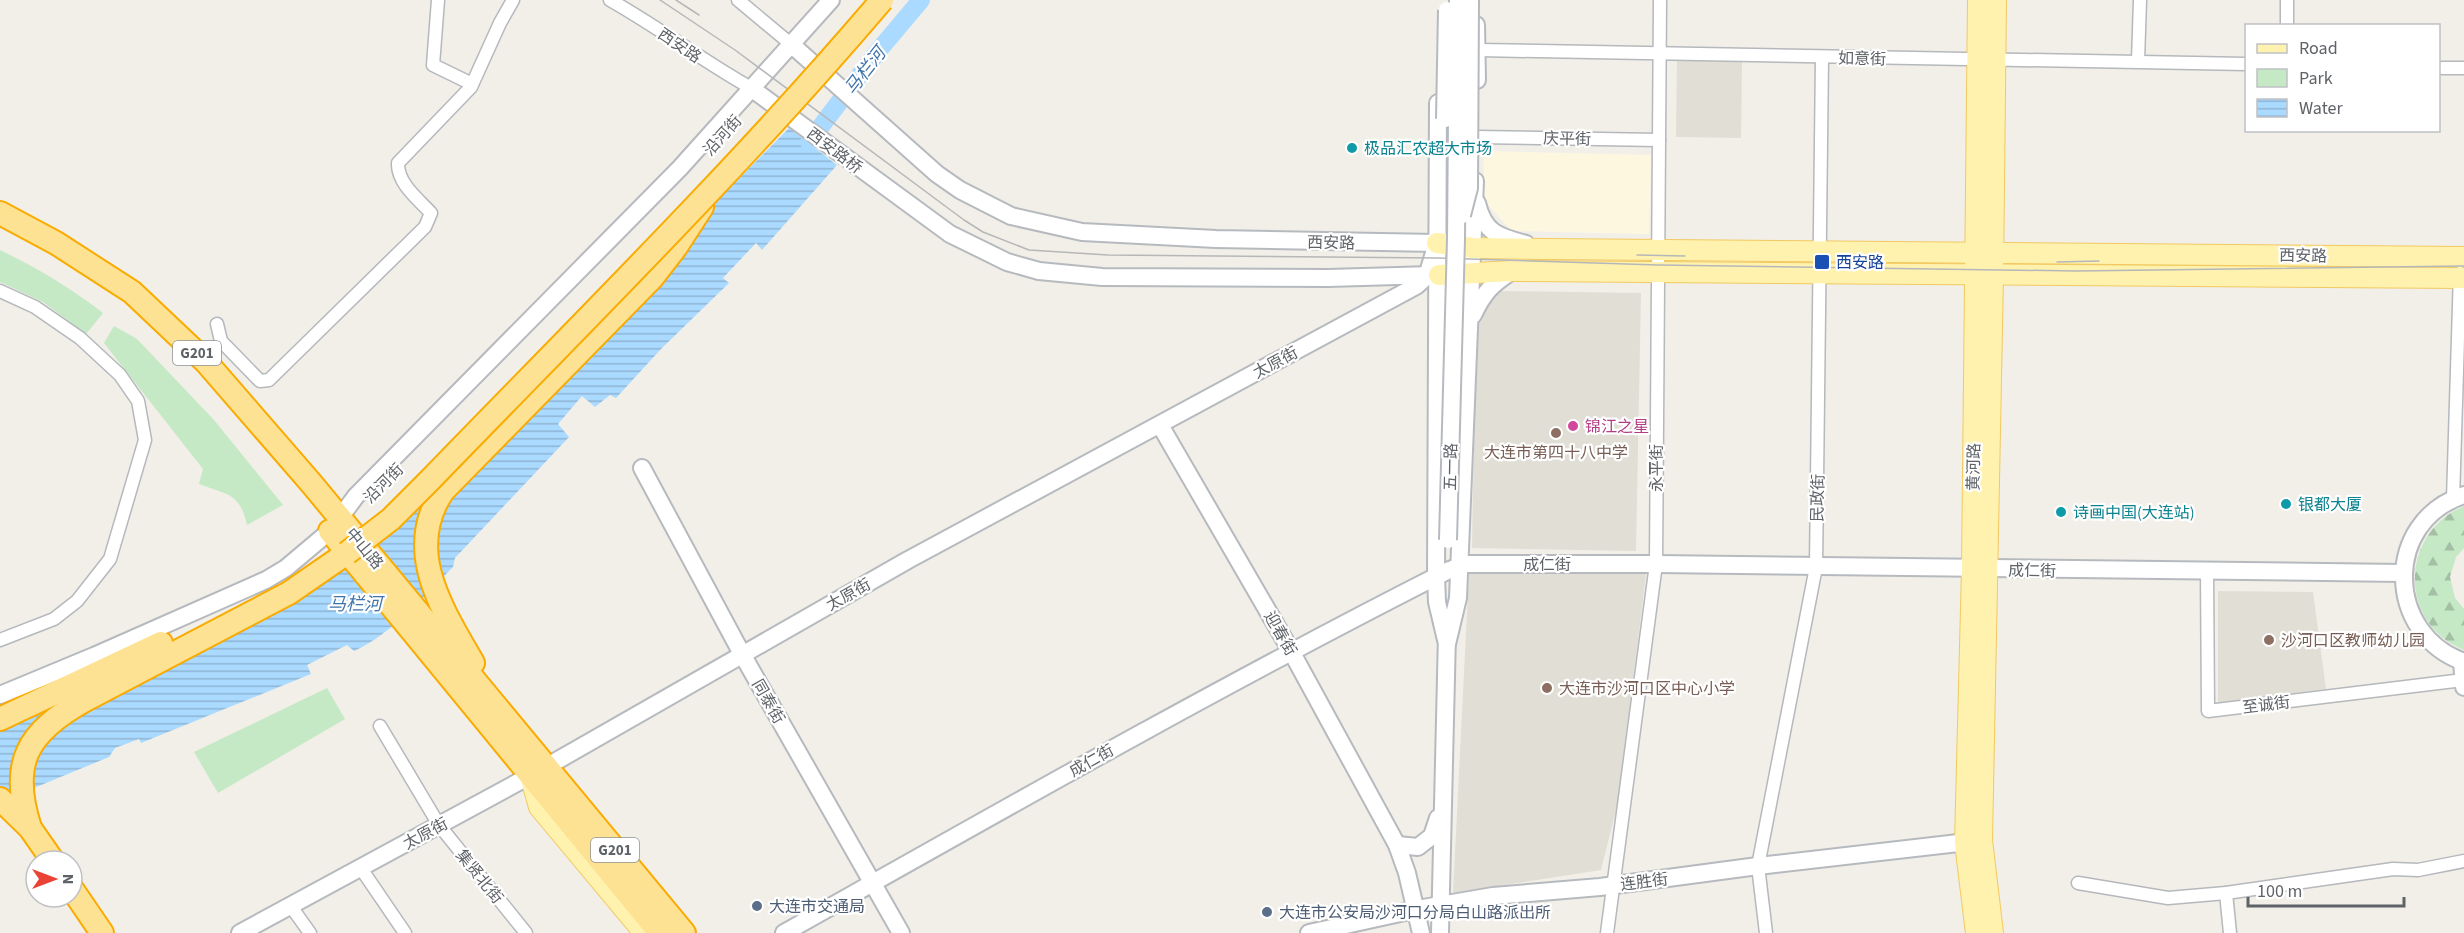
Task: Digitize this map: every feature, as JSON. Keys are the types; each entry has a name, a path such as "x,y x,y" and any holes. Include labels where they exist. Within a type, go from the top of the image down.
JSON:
{"highway":[{"path":"0,719 190,630 280,584 335,547 403,491 805,68 865,0"},
{"path":"30,828 22,802 20,779 25,758 33,742 46,726 61,713 289,593 382,526 428,482 712,189 882,0"},
{"path":"504,716 441,604 433,585 425,545 426,525 433,506 443,491 652,278 697,216 712,189"},
{"name":"中山路","path":"0,213 57,243 132,292 227,384 342,533 538,771 660,933"},
{"name":"中山路","path":"416,623 504,716 538,771 684,933"},
{"path":"0,704 190,630"},
{"path":"0,799 30,828 45,849"},
{"path":"84,907 102,933"}],"main road":[{"name":"黄河路","path":"1976,933 1973,842 1980,569 1986,60 1978,0"},
{"name":"黄河路","path":"1986,60 1996,0"},
{"name":"西安路","path":"1455,243 1544,249 1658,248 2462,257"},
{"name":"西安路","path":"1433,275 1512,271 2462,278"},
{"path":"538,771 539,807 644,933"},
{"name":"黄河路","path":"1973,842 1993,933"}],"street":[{"path":"438,0 433,65 472,84"},
{"path":"217,324 221,341 260,381 269,380 425,227 431,213 407,187 398,173 398,163 454,107 472,84 513,0"},
{"name":"西安路","path":"610,0 751,88"},
{"path":"738,0 792,45"},
{"name":"沿河街","path":"0,695 266,580 342,533 365,488 680,168 831,0"},
{"path":"1405,243 1426,233 1434,208 1438,183 1439,50 1445,0"},
{"path":"1445,0 1444,187 1455,243"},
{"name":"五一路","path":"1440,933 1458,0"},
{"path":"1455,243 1469,188 1472,0"},
{"path":"1472,0 1478,50 1474,194 1480,216 1494,234 1544,249"},
{"name":"永平街","path":"1607,933 1656,564 1660,0"},
{"path":"2138,61 2140,0"},
{"path":"2287,24 2288,0"},
{"name":"西安路","path":"792,45 937,174 960,190 1011,216 1082,232 1216,239 1455,243"},
{"name":"如意街","path":"1478,50 2245,63"},
{"name":"民政街","path":"1767,933 1758,866 1816,567 1822,57"},
{"path":"2440,68 2464,68"},
{"name":"西安路桥","path":"751,88 950,234 1007,262 1039,271 1113,277 1328,278 1433,275"},
{"name":"庆平街","path":"1476,137 1659,140"},
{"path":"1438,183 1455,243 1472,274 1469,336 1447,572"},
{"path":"1447,572 1439,318 1433,275 1455,243 1474,194"},
{"name":"太原街","path":"240,933 538,771 908,560 1404,293 1433,275 1455,243"},
{"path":"2462,257 2458,497 2433,512 2418,529 2407,550 2403,573 2406,601 2418,627 2437,648 2463,661 2464,684"},
{"path":"1469,336 1473,316 1485,292 1492,284 1512,271"},
{"path":"0,291 35,307 80,338 120,375 138,401 145,440 110,559 77,601 54,619 0,640"},
{"path":"1404,293 1414,292 1427,296 1436,307 1439,318"},
{"name":"迎春街","path":"1160,424 1291,651 1397,845 1407,873 1421,933"},
{"name":"同泰街","path":"642,468 742,654 901,933"},
{"name":"成仁街","path":"784,933 1172,715 1291,651 1466,564 1656,564 2403,573"},
{"name":"至诚街","path":"2207,571 2208,711 2464,684"},
{"name":"集贤北街","path":"380,726 439,825 525,933"},
{"path":"1397,845 1418,847 1432,836 1443,806"},
{"name":"连胜街","path":"1309,933 1416,909 1493,896 1613,885 1973,842"},
{"path":"2078,883 2168,898 2226,894 2393,869 2418,870 2464,861"},
{"path":"360,867 405,933"},
{"path":"2226,894 2230,933"},
{"path":"290,905 310,933"}],"shaded area":[{"path":"1677,59 1742,60 1741,138 1676,137"},
{"path":"1484,151 1651,155 1649,234 1512,231 1483,199"},
{"name":"大连市第四十八中学","path":"1500,291 1641,293 1636,551 1472,548 1476,318"},
{"name":"大连市沙河口区中心小学","path":"1469,573 1646,574 1618,802 1601,870 1453,893"},
{"name":"沙河口区教师幼儿园","path":"2218,591 2313,592 2326,689 2218,703"}],"green space":[{"path":"0,250 53,279 103,313 86,334 43,302 0,282"},
{"path":"114,326 137,339 214,420 283,505 247,525 241,507 236,501 225,493 199,484 203,469 104,343"},
{"path":"2464,506 2464,548 2456,557 2450,577 2455,598 2464,609 2464,650 2442,637 2427,620 2418,600 2415,578 2418,556 2428,536 2443,519"},
{"path":"327,688 345,719 218,793 194,752"}],"water":[{"name":"马栏河","path":"789,128 837,165 762,250 756,243 723,278 729,283 661,349 616,398 610,395 595,407 582,396 558,424 569,437 455,558 453,567 395,624 354,651 347,645 307,665 311,674 141,743 139,739 115,748 109,757 0,802 0,716 194,640 405,516"}],"waterway":[{"name":"马栏河","path":"809,142 879,50 921,0"}],"tram line":[{"path":"660,0 735,50 964,220 983,232 1029,250 1108,255 1438,258 1658,265 2077,271 2464,266"},
{"path":"676,0 699,15"},
{"path":"1637,255 1685,256"},
{"path":"2057,262 2099,261"}],"place":[{"name":"极品汇农超大市场","path":"1352,148"},
{"name":"西安路","path":"1822,262"},
{"name":"锦江之星","path":"1573,426"},
{"name":"大连市第四十八中学","path":"1556,433"},
{"name":"银都大厦","path":"2286,504"},
{"name":"诗画中国(大连站)","path":"2061,512"},
{"name":"沙河口区教师幼儿园","path":"2269,640"},
{"name":"大连市沙河口区中心小学","path":"1547,688"},
{"name":"大连市交通局","path":"757,906"},
{"name":"大连市公安局沙河口分局白山路派出所","path":"1267,912"}]}
